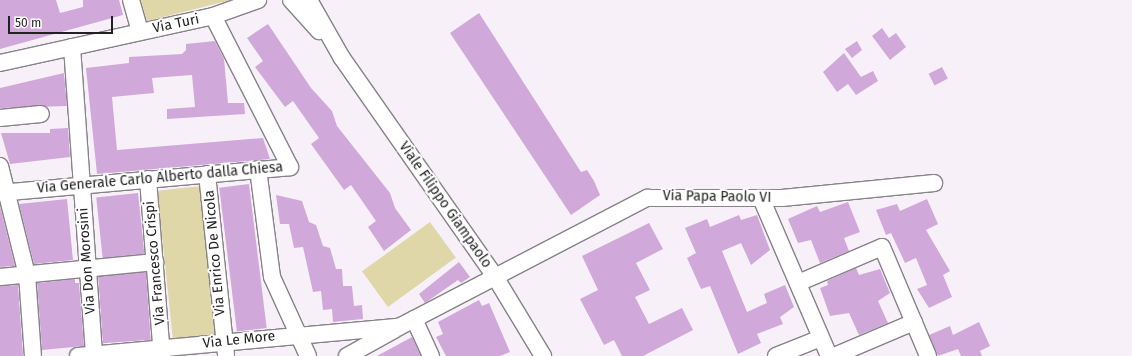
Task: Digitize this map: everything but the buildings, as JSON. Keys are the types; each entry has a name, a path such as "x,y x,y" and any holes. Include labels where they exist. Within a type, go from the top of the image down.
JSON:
{"street":[{"path":"131,0 140,32"},
{"name":"Via Turi","path":"0,63 213,16 258,0"},
{"name":"Viale Filippo Giampaolo","path":"291,0 342,58"},
{"name":"Viale Filippo Giampaolo","path":"309,0 342,58 494,275 543,356"},
{"name":"Via Generale Carlo Alberto dalla Chiesa","path":"3,193 290,167 213,16"},
{"name":"Via Don Morosini","path":"72,47 87,269 88,355"},
{"path":"0,118 41,114"},
{"path":"0,166 3,193 27,275 33,356"},
{"path":"258,169 272,277 296,334 308,356"},
{"name":"Via Enrico De Nicola","path":"208,174 224,349"},
{"name":"Via Francesco Crispi","path":"148,179 162,352"},
{"name":"Via Papa Paolo VI","path":"494,275 648,198 761,198 934,183"},
{"path":"761,198 829,356"},
{"path":"798,283 882,247 928,356"},
{"path":"0,277 155,262"},
{"name":"Via Le More","path":"347,356 494,275"},
{"path":"414,319 431,356"},
{"path":"834,356 914,322"},
{"name":"Via Le More","path":"88,355 224,349 296,334 399,327"},
{"path":"776,356 821,338"}],"shaded area":[{"path":"141,0 231,0 147,21"},
{"path":"202,186 218,334 173,339 157,191"},
{"path":"430,222 456,258 388,307 362,271"}]}
